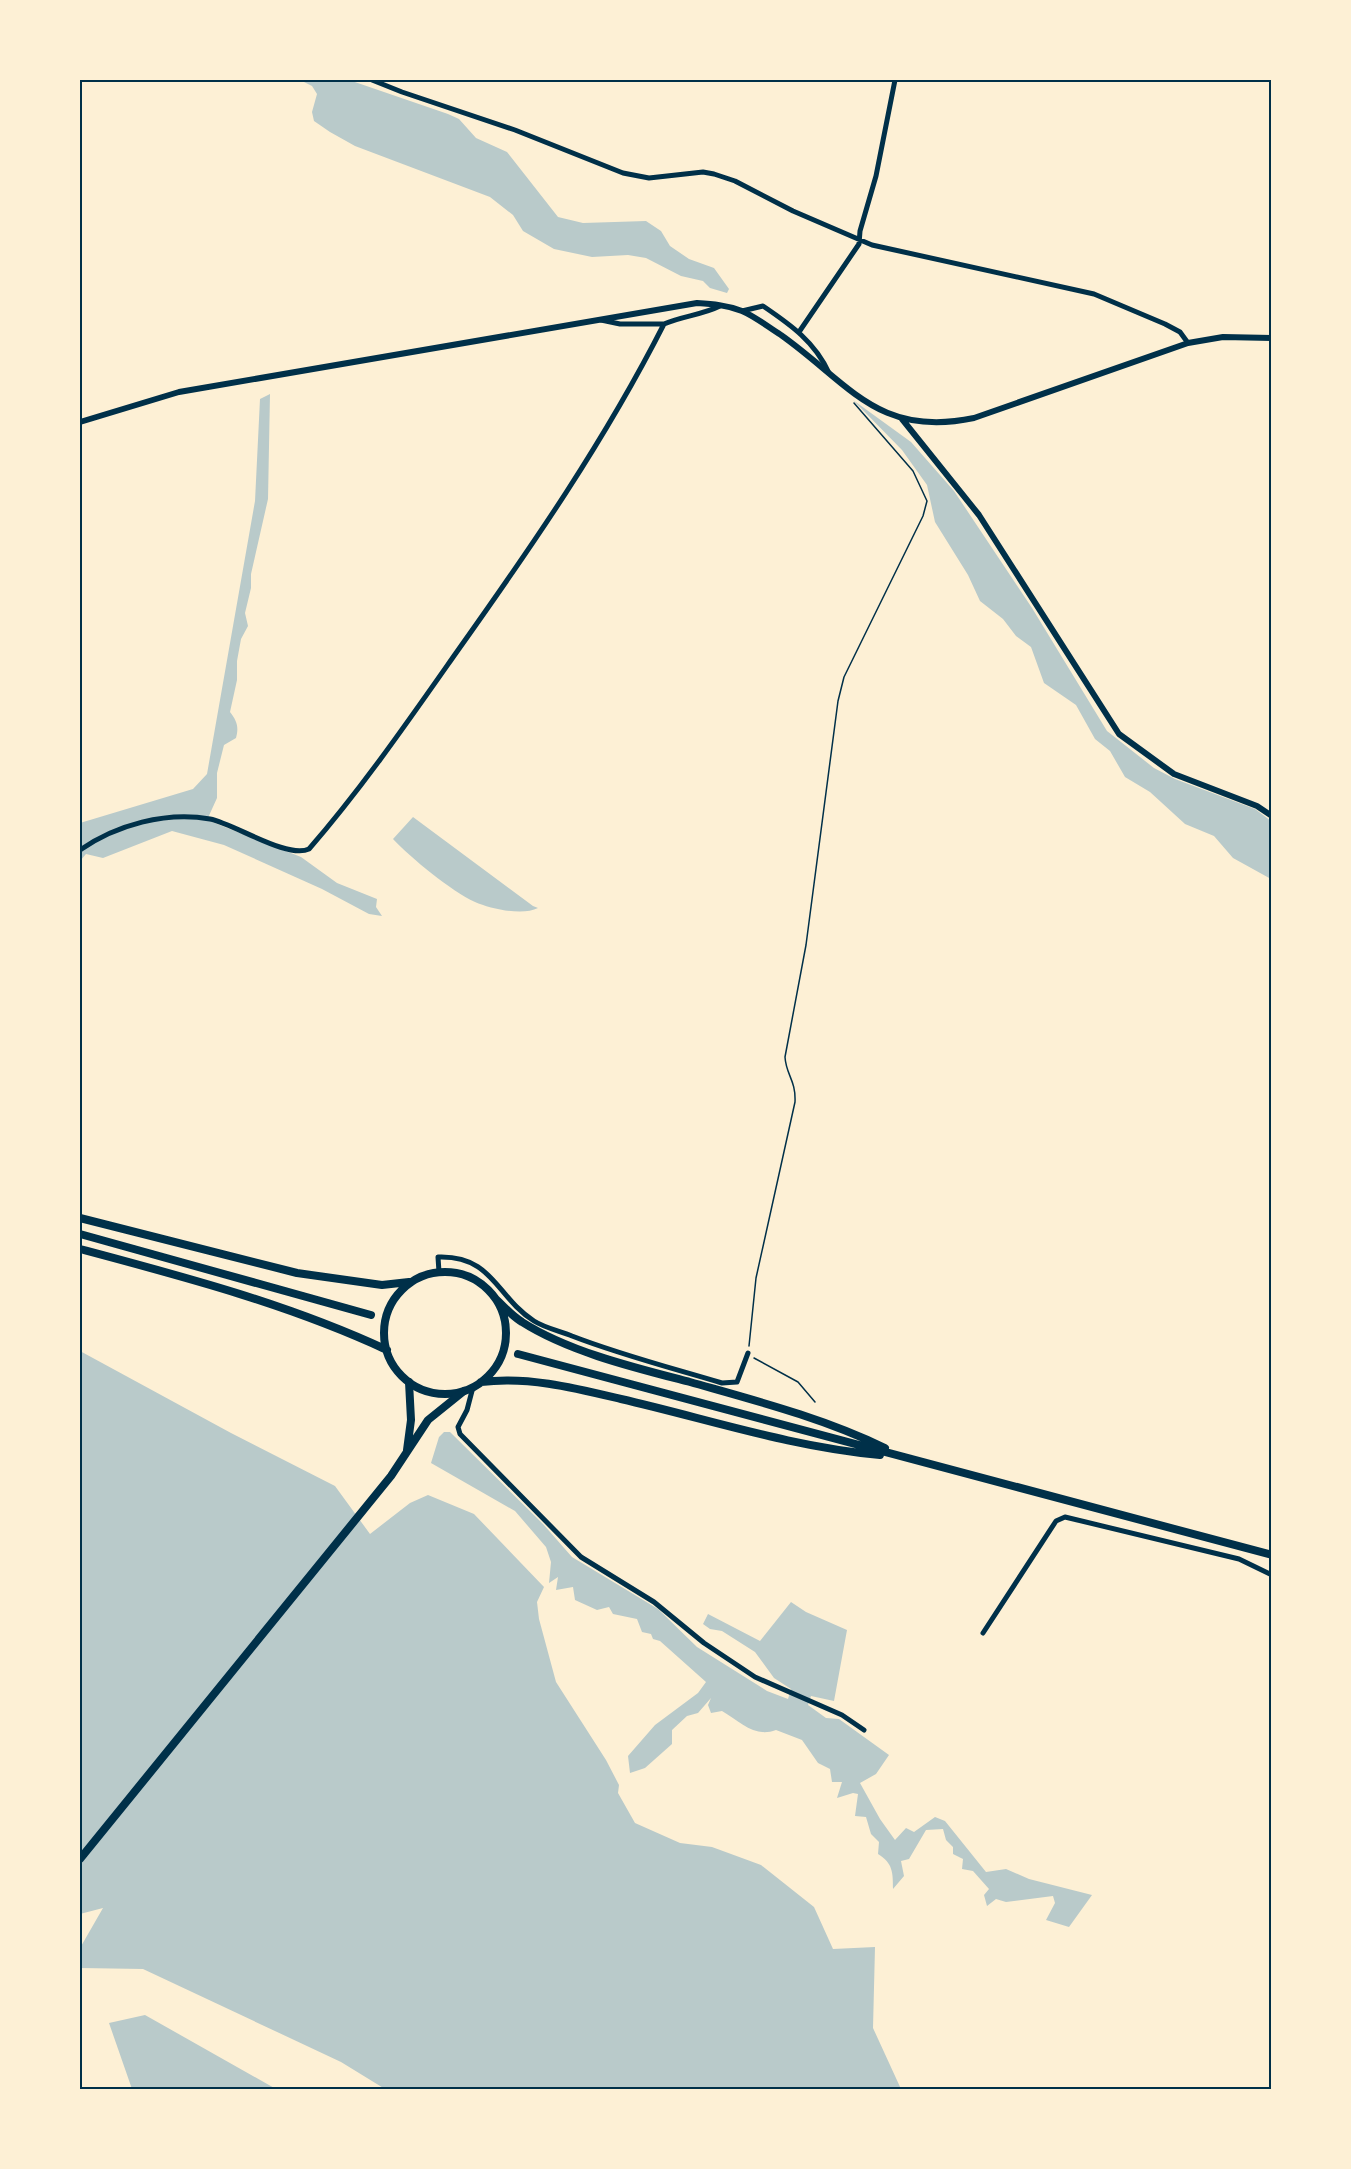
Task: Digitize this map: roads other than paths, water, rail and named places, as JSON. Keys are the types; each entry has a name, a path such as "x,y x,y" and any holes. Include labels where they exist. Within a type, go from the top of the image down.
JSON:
{"main road":[{"path":"80,1218 297,1273 382,1285 412,1282 439,1272 466,1275 482,1284 519,1321 569,1344 641,1369 824,1421 904,1458"},
{"path":"80,1234 371,1315"},
{"path":"80,1249 240,1293 335,1326 387,1350"},
{"path":"412,1282 398,1295 388,1312 384,1331 387,1350 393,1365 409,1382 435,1393 464,1390"},
{"path":"477,1384 494,1368 505,1342 505,1324 495,1298"},
{"path":"518,1354 1272,1555"},
{"path":"80,1859 390,1476 428,1420 464,1390 477,1384 507,1379 552,1384 661,1408 810,1447 904,1458"},
{"path":"405,1456 411,1429 409,1382"}],"street":[{"path":"372,80 514,130 623,173 649,178 703,172 735,181 793,211 859,237 872,245 1094,294 1166,324 1180,332 1188,343"},
{"path":"799,332 859,244 876,176 895,80"},
{"path":"80,422 179,392 697,303 720,305 742,311 789,341 863,401 901,419 935,424 974,418 1188,343 1223,337 1272,338"},
{"path":"601,320 620,324 664,324 677,318 707,312 720,305"},
{"path":"742,311 764,306 799,332 818,352 830,375"},
{"path":"80,850 115,831 136,824 179,816 212,820 288,849 302,852 309,849 401,730 548,524 621,405 664,324"},
{"path":"901,419 979,515 1119,734 1174,774 1257,806 1272,816"},
{"path":"439,1272 438,1257 465,1261 493,1278 514,1306 537,1323 597,1346 722,1383 737,1382 748,1353"},
{"path":"477,1384 458,1427 460,1434 581,1557 654,1602 704,1643 754,1677 842,1715 864,1730"},
{"path":"983,1633 1056,1521 1065,1517 1239,1559 1272,1575"}]}
